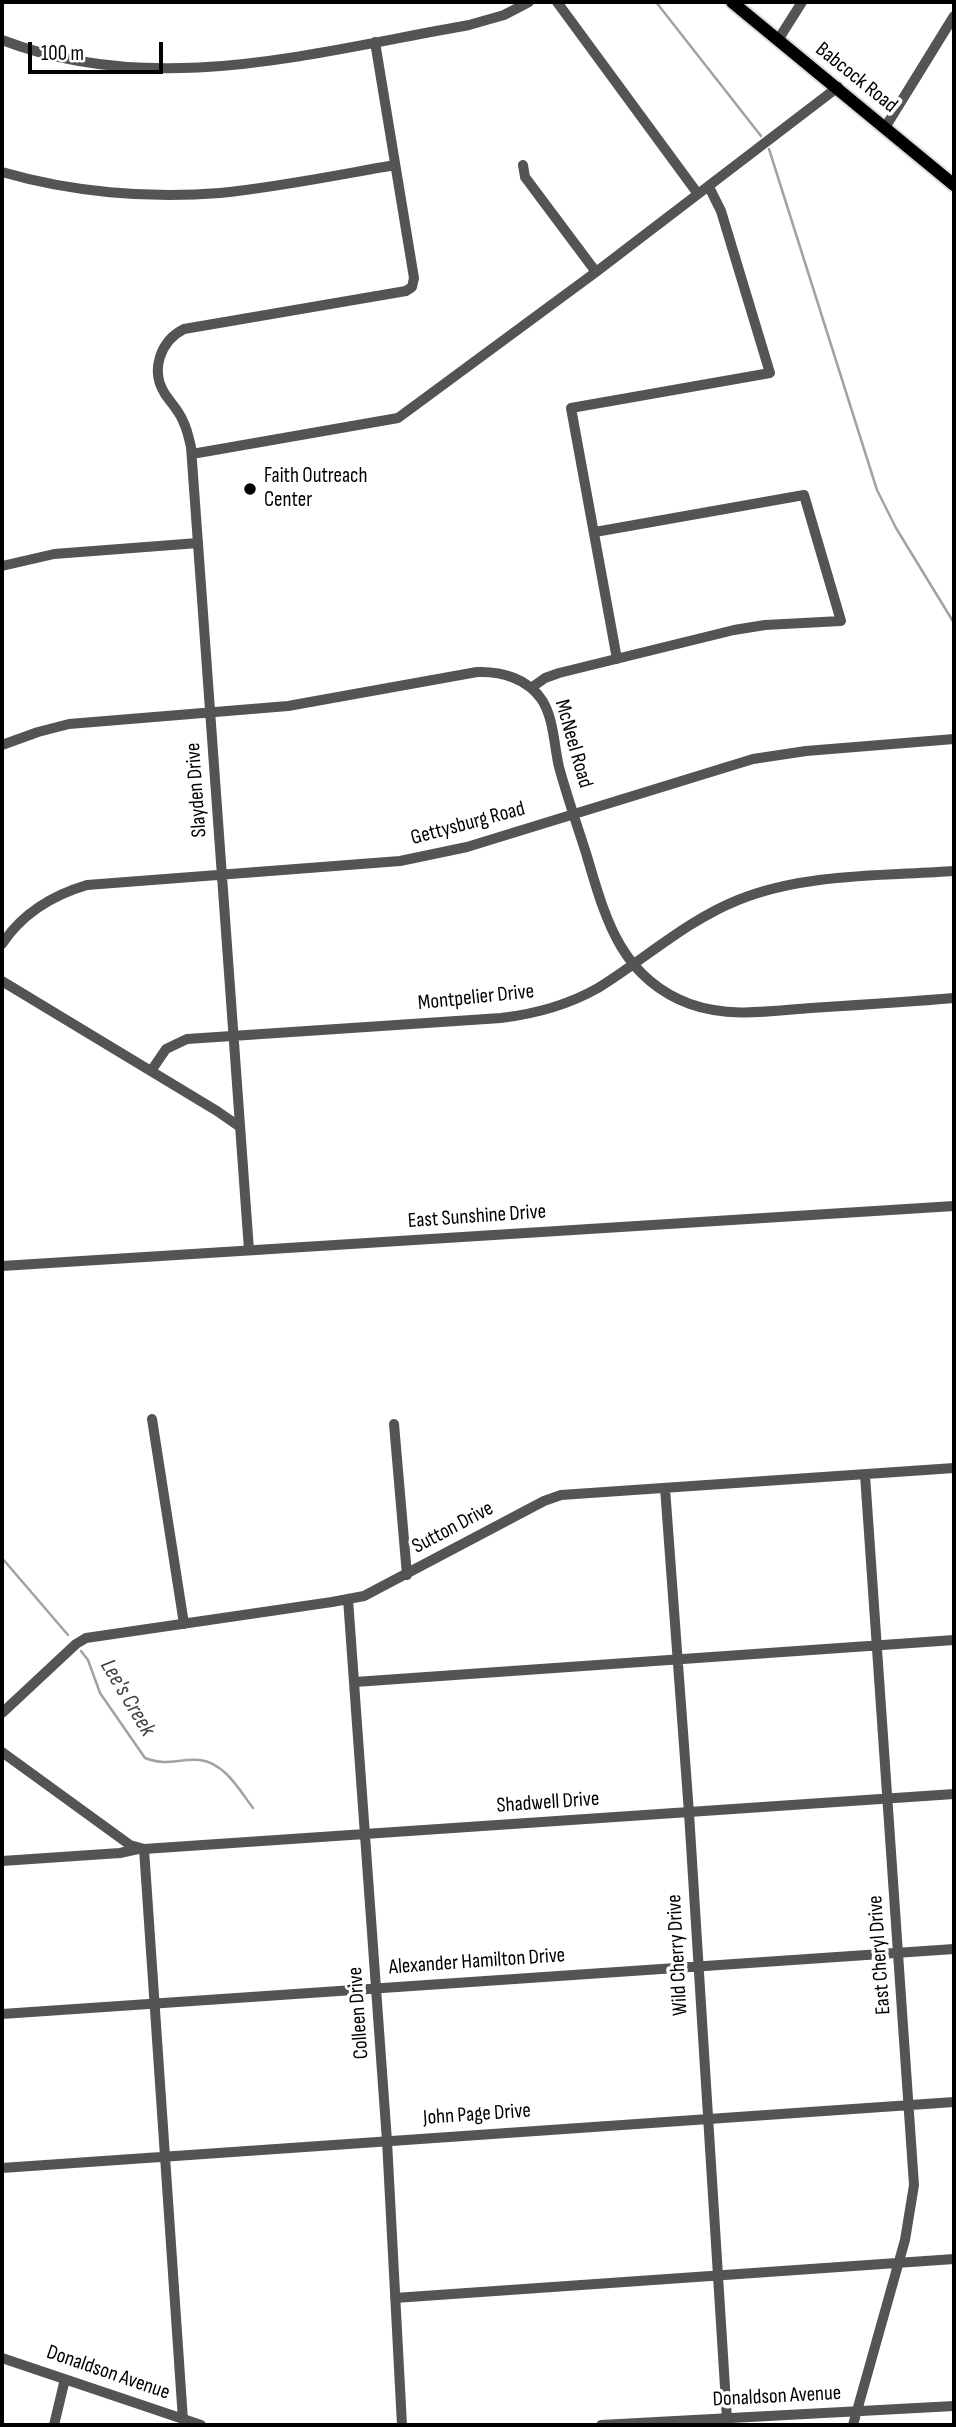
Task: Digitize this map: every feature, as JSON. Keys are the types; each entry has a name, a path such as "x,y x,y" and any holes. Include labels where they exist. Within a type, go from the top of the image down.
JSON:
{"main road":[{"name":"Babcock Road","path":"732,2 954,184"}],"street":[{"path":"2,40 67,58 145,70 236,66 486,21 521,8 529,2"},
{"path":"557,2 698,194"},
{"path":"778,40 802,2"},
{"path":"886,126 954,16"},
{"path":"2,172 82,188 160,194 241,191 396,165 375,42"},
{"path":"192,454 398,418 709,187 838,87"},
{"name":"Slayden Drive","path":"249,1250 192,454 183,419 164,393 158,379 160,357 176,333 194,326 406,291 412,287 414,278 396,165"},
{"path":"523,165 525,177 596,272"},
{"path":"617,659 571,408 770,373 722,211 709,187"},
{"path":"531,688 552,676 734,630 765,625 841,621 804,495 595,532"},
{"path":"2,566 54,554 198,543"},
{"name":"McNeel Road","path":"2,745 69,724 288,706 477,672 501,673 516,678 531,688 548,713 559,766 604,912 616,939 633,964 653,984 678,999 724,1012 954,998"},
{"name":"Gettysburg Road","path":"2,944 20,922 35,910 69,891 104,883 400,861 467,847 753,759 806,751 954,739"},
{"name":"Montpelier Drive","path":"151,1072 161,1055 172,1044 187,1039 518,1016 553,1008 597,988 693,923 736,901 763,891 820,880 954,871"},
{"path":"2,981 240,1128"},
{"name":"East Sunshine Drive","path":"2,1266 954,1206"},
{"path":"152,1419 184,1624"},
{"path":"394,1424 407,1575"},
{"name":"Sutton Drive","path":"2,1713 76,1644 86,1639 364,1596 561,1495 954,1468"},
{"name":"East Cheryl Drive","path":"853,2425 905,2240 914,2185 866,1475"},
{"name":"Wild Cherry Drive","path":"665,1488 689,1813 727,2419"},
{"name":"Colleen Drive","path":"348,1599 377,1988 402,2425"},
{"path":"355,1682 954,1640"},
{"path":"2,1752 130,1845 143,1849 183,2420"},
{"name":"Shadwell Drive","path":"2,1861 954,1794"},
{"name":"Alexander Hamilton Drive","path":"2,2014 954,1949"},
{"name":"John Page Drive","path":"2,2168 954,2102"},
{"path":"395,2298 954,2259"},
{"name":"Donaldson Avenue","path":"2,2358 201,2425"},
{"path":"54,2425 65,2379"},
{"name":"Donaldson Avenue","path":"601,2425 954,2406"}],"waterway":[{"path":"656,2 761,136"},
{"path":"769,149 877,490 896,528 954,623"},
{"name":"Lee's Creek","path":"2,1558 68,1635"},
{"name":"Lee's Creek","path":"81,1651 88,1660 100,1693 145,1758 161,1762 209,1762 231,1779 253,1808"}],"place":[{"name":"Faith Outreach Center","path":"250,489"}]}
